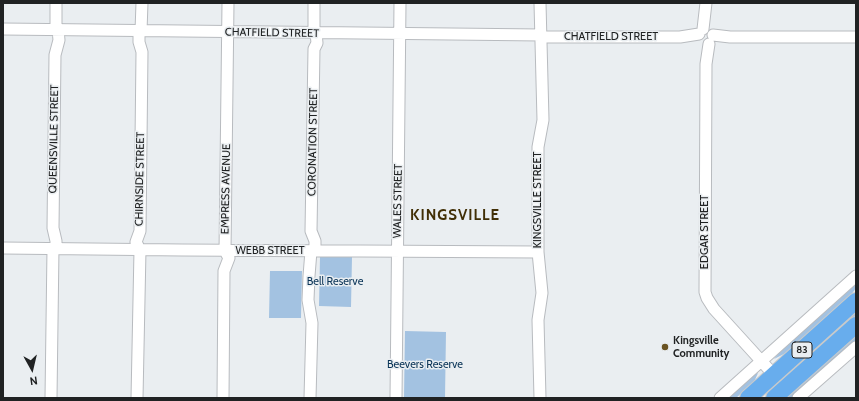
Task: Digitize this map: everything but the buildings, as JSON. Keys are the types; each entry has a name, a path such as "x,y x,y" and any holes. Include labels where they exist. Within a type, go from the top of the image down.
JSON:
{"highway":[{"name":"83","path":"748,398 856,301"},
{"name":"83","path":"780,393 856,325"},
{"path":"774,375 780,393"}],"street":[{"name":"QUEENSVILLE STREET","path":"51,398 54,248 56,241 53,228 55,52 59,40 56,3"},
{"name":"CHIRNSIDE STREET","path":"137,398 140,250 136,242 140,231 142,52 139,42 142,3"},
{"name":"EMPRESS AVENUE","path":"223,398 224,271 229,258 225,251 228,3"},
{"name":"CORONATION STREET","path":"310,398 312,322 308,300 309,276 315,241 311,231 314,49 317,43 315,33 314,3"},
{"name":"WALES STREET","path":"396,398 400,3"},
{"name":"KINGSVILLE STREET","path":"540,3 543,120 538,144 538,252 542,293 538,320 540,398"},
{"name":"EDGAR STREET","path":"706,8 705,292 714,309 774,375"},
{"name":"CHATFIELD STREET","path":"3,30 541,36 856,37"},
{"name":"WEBB STREET","path":"3,248 225,251 538,252"},
{"path":"720,398 856,276"},
{"path":"798,398 856,347"}],"green space":[{"name":"Bell Reserve","path":"320,257 352,257 351,307 319,306"},
{"name":"Bell Reserve","path":"270,271 302,271 301,318 269,318"},
{"path":"856,284 856,288 851,295 788,352 774,359 779,353"},
{"path":"856,309 856,316 830,336 829,335"},
{"name":"Beevers Reserve","path":"405,331 446,332 445,398 404,398"},
{"path":"856,334 856,341 792,398 783,398"},
{"path":"758,373 754,382 736,398 728,398 753,375"}],"place":[{"name":"Kingsville Community","path":"665,347"}],"district":[{"name":"KINGSVILLE","path":"455,216"}]}
